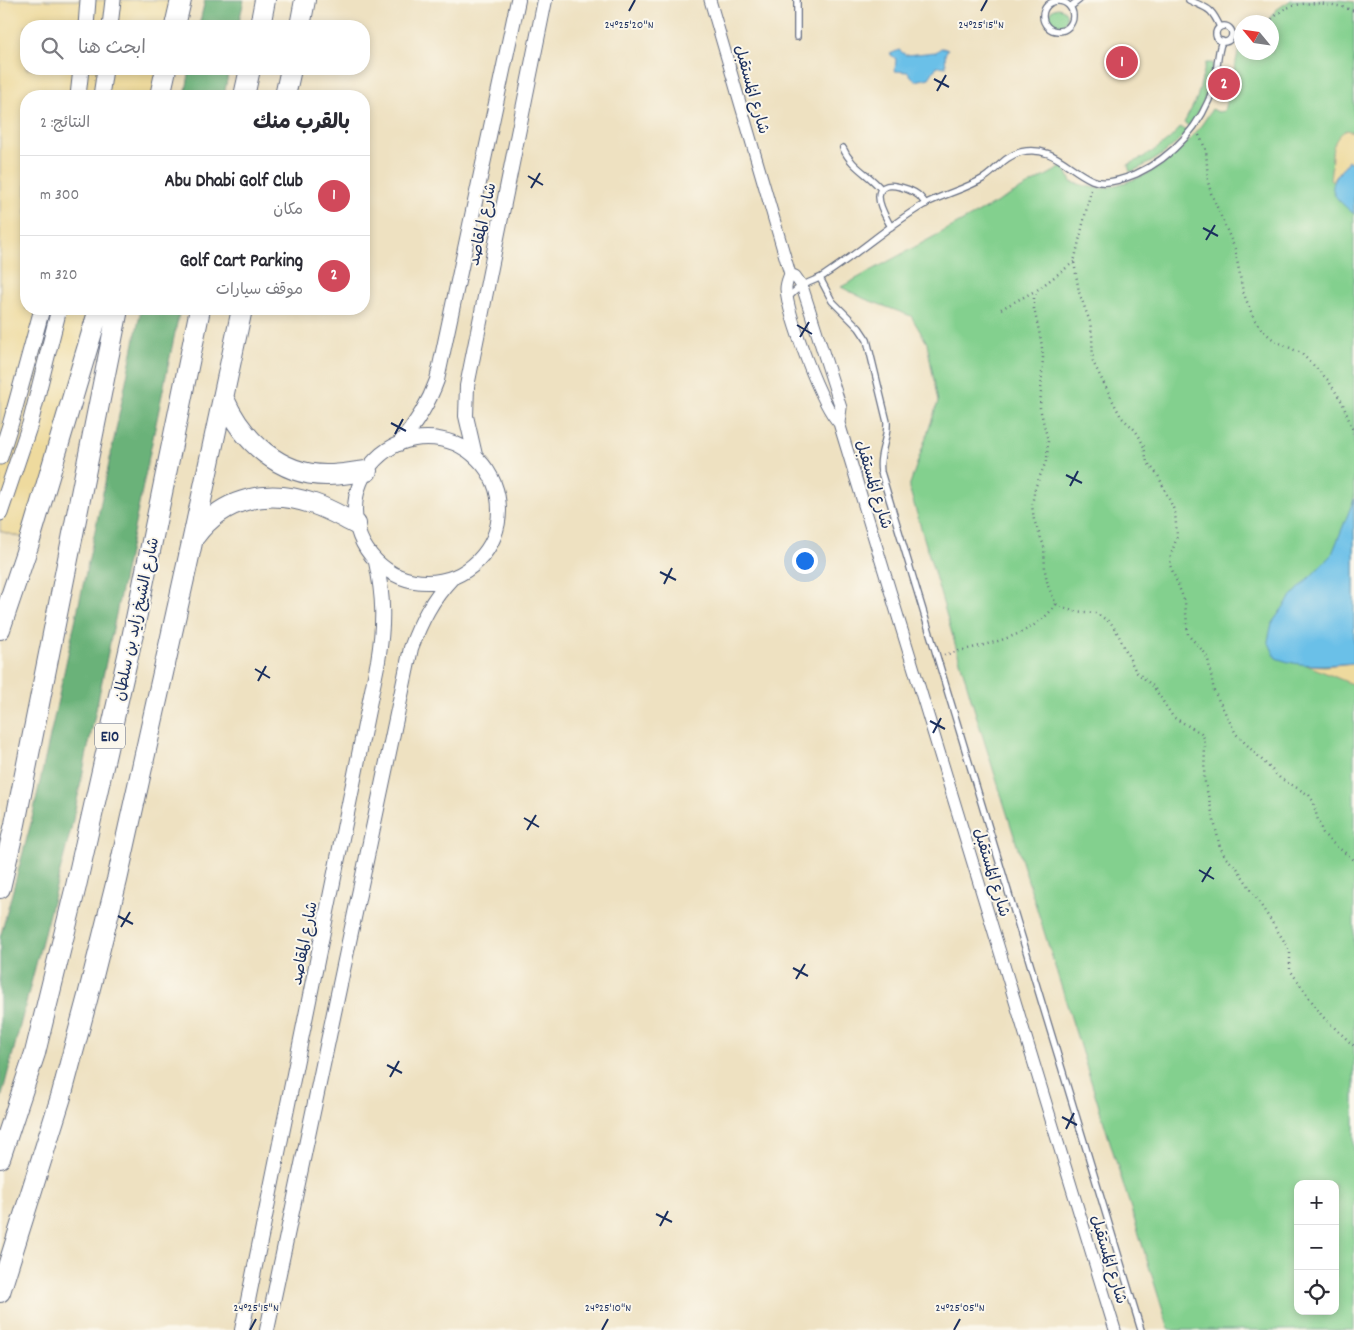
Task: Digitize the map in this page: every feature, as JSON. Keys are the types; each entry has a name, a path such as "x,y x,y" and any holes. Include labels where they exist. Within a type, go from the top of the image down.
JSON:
{"highway":[{"path":"176,20 181,0"},
{"path":"261,20 265,0"},
{"path":"301,20 305,0"},
{"path":"161,90 165,75"},
{"path":"245,90 249,75"},
{"path":"286,90 290,75"},
{"path":"0,629 30,540 97,315"},
{"path":"0,888 10,831 117,315"},
{"name":"شارع الشيخ زايد بن سلطان","path":"0,1158 34,1053 76,886 132,638 199,315"},
{"path":"0,1292 61,1097 117,880 194,538 241,315"},
{"path":"224,399 236,424 254,445 285,465 301,471 319,474 367,471"},
{"path":"194,538 207,522 223,509 249,498 279,497 303,501 326,509 356,524"}],"main road":[{"path":"86,20 88,0"},
{"path":"110,20 112,0"},
{"path":"79,90 80,75"},
{"path":"102,90 104,75"},
{"path":"0,456 40,315"},
{"path":"0,513 30,424 57,315"}],"street":[{"name":"شارع المقاصد","path":"398,444 418,420 437,380 518,0"},
{"name":"شارع المقاصد","path":"474,455 466,416 467,386 545,0"},
{"name":"شارع المُستقبل","path":"710,0 790,274 786,287 788,298 809,364 831,412 839,423 1115,1330"},
{"name":"شارع المُستقبل","path":"790,274 795,276 802,286 841,408 839,423"},
{"path":"430,438 446,440 461,446 474,455 487,469 495,486 499,504 498,523 493,541 483,557 469,570 452,578 420,583 404,579 389,572 376,562 367,551 359,535 355,508 357,492 367,471 378,457 398,444 414,439 430,438"},
{"name":"شارع المقاصد","path":"242,1330 378,661 384,622 383,602 376,562"},
{"path":"267,1330 411,648 423,617 440,591 452,578"}],"lane":[{"path":"797,0 797,37"},
{"path":"1070,7 1079,0"},
{"path":"1189,0 1209,9 1220,27"},
{"path":"1058,1 1070,7 1073,14 1071,24 1063,31 1056,31 1046,27 1043,14 1046,2 1058,1"},
{"path":"1227,26 1232,32 1229,40 1222,41 1216,37 1217,29 1227,26"},
{"path":"788,298 802,286 820,278 926,204 980,180 1002,160 1020,153 1033,150 1043,152 1093,181 1113,181 1141,172 1169,153 1193,128 1203,112 1214,86 1218,52 1222,41"},
{"path":"843,148 850,161 882,189"},
{"path":"891,227 879,200 882,189 886,186 893,185 913,192 926,204"},
{"path":"820,278 832,301 859,328 867,340 887,422 887,434 880,459 881,472 1141,1330"}],"path":[{"path":"1277,15 1286,8 1300,4 1320,3 1354,10"},
{"path":"1229,40 1234,41"},
{"path":"1193,128 1202,139 1206,150 1210,194 1234,250 1243,292 1254,319 1262,330 1275,341 1301,352 1328,380 1342,402 1354,433"},
{"path":"1093,181 1074,262 1079,292 1090,322 1093,362 1121,417 1135,430 1140,438 1147,462 1158,475 1175,512 1177,537 1170,555 1170,565 1185,602 1188,635 1208,659 1214,691 1236,734 1280,778 1309,794 1323,833 1354,860"},
{"path":"1001,309 1036,290 1074,262"},
{"path":"1036,290 1034,309 1042,340 1043,357 1040,408 1048,440 1047,458 1035,488 1032,505 1034,520 1044,546 1048,586 1056,604 1067,610 1089,611 1104,617 1111,623 1136,672 1153,686 1173,717 1201,733 1205,746 1204,778 1220,847 1226,858 1237,868 1284,941 1290,953 1290,970 1322,1016 1354,1046"},
{"path":"937,657 1022,632 1042,620 1056,604"}],"green space":[{"path":"205,0 244,0 239,20 200,20"},
{"path":"1291,0 1354,2 1354,1330 1169,1330 973,705 909,487 938,402 927,343 911,316 865,299 841,287 1064,166 1071,182 1090,187 1105,188 1134,179 1161,165 1195,134 1212,109 1218,112 1224,111 1236,60 1279,60 1279,15 1272,15 1276,10"},
{"path":"1058,8 1064,11 1067,17 1064,23 1058,26 1052,23 1049,17 1052,11"},
{"path":"1206,63 1213,63 1211,80 1202,104 1190,126 1184,123 1197,98"},
{"path":"189,75 228,75 225,90 186,90"},
{"path":"1181,127 1187,132 1175,145 1154,160 1130,172 1128,165 1156,149"},
{"path":"140,315 179,315 71,829 0,1103 0,938 31,823"}],"sand":[{"path":"0,0 181,0 176,20 20,20 20,75 165,75 162,90 20,90 20,315 97,315 30,540 0,531"},
{"path":"1346,130 1354,132 1354,163 1348,161 1333,181 1330,179 1332,152 1336,140"},
{"path":"1354,663 1354,685 1307,665 1324,666"}],"water":[{"path":"941,48 948,49 945,54 946,67 937,66 929,78 915,81 908,72 895,71 896,59 890,54 899,50 906,55 936,52"},
{"path":"1348,161 1354,163 1354,214 1339,200 1333,190 1336,178"},
{"path":"1354,499 1354,663 1305,665 1276,658 1268,641 1272,623 1290,598 1332,554"}],"place":[{"name":"Abu Dhabi Golf Club","path":"1122,62"},
{"name":"Golf Cart Parking","path":"1224,84"}]}
